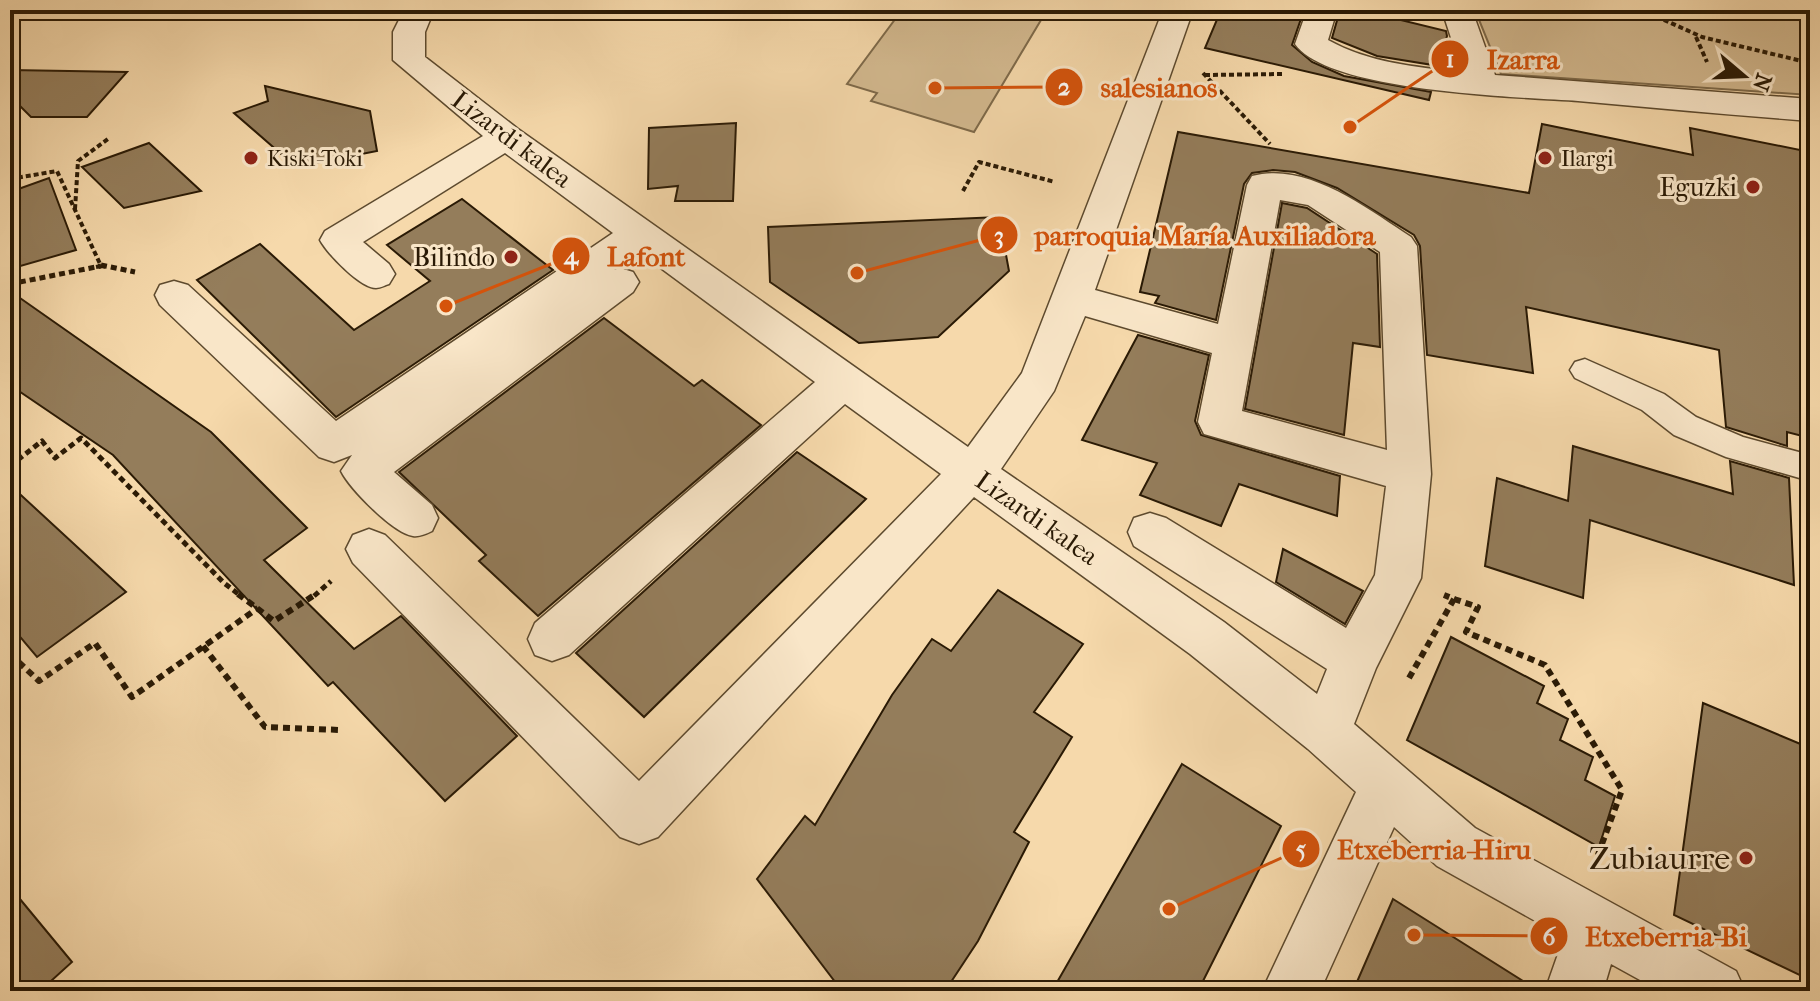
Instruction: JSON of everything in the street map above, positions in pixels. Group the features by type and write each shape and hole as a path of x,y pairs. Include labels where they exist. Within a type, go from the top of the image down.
{"street":[{"name":"Lizardi kalea","path":"419,10 409,32 409,60 506,137 970,472 1018,502 1207,638 1326,732 1456,847 1716,991"},
{"path":"369,549 639,818 993,449 1040,380 1178,10"},
{"path":"1322,10 1311,44 1326,57 1397,74 1482,84 1810,110"},
{"path":"1457,10 1482,84"},
{"path":"376,274 338,240 506,137"},
{"path":"1326,732 1355,660 1398,578 1409,474 1398,246 1318,194 1265,185 1219,422 1409,474"},
{"path":"174,295 334,445 652,242"},
{"path":"416,518 363,471 652,242"},
{"path":"1073,298 1232,343"},
{"path":"552,639 843,381"},
{"path":"1150,532 1355,660"},
{"path":"1291,991 1386,785"},
{"path":"1574,991 1595,926"}],"lane":[{"path":"1585,370 1653,402 1685,426 1737,448 1810,468"}],"path":[{"path":"1642,10 1696,37 1810,63"},
{"path":"1204,75 1318,194"},
{"path":"75,210 78,161 108,139"},
{"path":"963,191 979,162 1055,182"},
{"path":"10,179 57,171 101,266"},
{"path":"10,284 101,266 141,273"},
{"path":"10,466 42,441 55,458 81,438 224,583 274,621 308,601"},
{"path":"1454,599 1478,607 1466,632 1545,665 1622,790 1591,872"},
{"path":"10,654 39,681 95,643 132,697 258,608"},
{"path":"1408,679 1441,626"},
{"path":"202,646 265,727 341,730"}],"shaded area":[{"path":"902,10 1047,10 974,132 871,101 877,93 847,84"},
{"path":"1475,10 1810,10 1810,95 1501,74"}],"building":[{"path":"1221,10 1304,10 1292,45 1312,62 1344,76 1431,92 1429,100 1205,48"},
{"path":"1340,10 1360,10 1446,31 1439,66 1377,56 1332,38"},
{"path":"10,70 127,72 87,117 31,117 10,96"},
{"path":"265,86 370,111 377,151 296,167 234,113 268,101"},
{"path":"736,123 733,201 675,201 678,186 648,189 649,128"},
{"path":"1542,124 1693,155 1690,128 1810,152 1810,438 1787,432 1787,446 1726,427 1719,350 1526,307 1533,373 1427,355 1420,246 1414,235 1337,188 1295,172 1273,170 1252,173 1244,184 1216,320 1155,303 1159,296 1140,292 1178,132 1529,193"},
{"path":"149,143 201,191 124,208 82,167"},
{"path":"49,178 76,250 10,269 10,192"},
{"path":"462,199 553,270 336,417 197,280 260,244 354,330 430,281 387,245"},
{"path":"1282,203 1307,208 1377,254 1380,347 1353,343 1344,435 1245,409"},
{"path":"999,217 1009,271 938,337 859,343 770,282 768,227"},
{"path":"10,291 211,432 307,528 264,560 354,649 401,616 517,736 445,801 333,682 328,686 113,455 10,385"},
{"path":"604,318 694,386 702,380 761,425 538,616 479,561 486,555 399,472"},
{"path":"1138,335 1209,355 1195,421 1201,435 1340,476 1337,516 1239,484 1221,526 1140,495 1157,463 1082,440"},
{"path":"1573,446 1733,494 1730,461 1789,478 1794,585 1590,520 1583,598 1485,566 1497,478 1568,501"},
{"path":"797,452 866,499 644,717 576,653"},
{"path":"10,485 126,592 37,657 10,625"},
{"path":"1283,549 1363,591 1345,624 1276,582"},
{"path":"998,590 1083,644 1034,712 1072,737 1014,832 1029,842 978,941 945,991 842,991 757,879 805,816 815,825 892,695 932,639 951,651"},
{"path":"1451,637 1544,686 1537,703 1568,719 1560,740 1593,757 1585,780 1615,796 1599,847 1407,740"},
{"name":"Zubiaurre","path":"1703,703 1810,748 1810,980 1674,915"},
{"path":"1182,764 1281,826 1198,991 1052,991"},
{"path":"10,887 72,962 40,991 10,991"},
{"path":"1393,899 1539,991 1353,991"}],"place":[{"name":"salesianos","path":"935,88"},
{"name":"Izarra","path":"1350,127"},
{"name":"Kiski-Toki","path":"251,158"},
{"name":"Ilargi","path":"1545,158"},
{"name":"Eguzki","path":"1753,187"},
{"name":"Bilindo","path":"511,257"},
{"name":"parroquia María Auxiliadora","path":"857,273"},
{"name":"Lafont","path":"446,306"},
{"name":"Zubiaurre","path":"1746,858"},
{"name":"Etxeberria-Hiru","path":"1169,909"},
{"name":"Etxeberria-Bi","path":"1414,935"}]}
